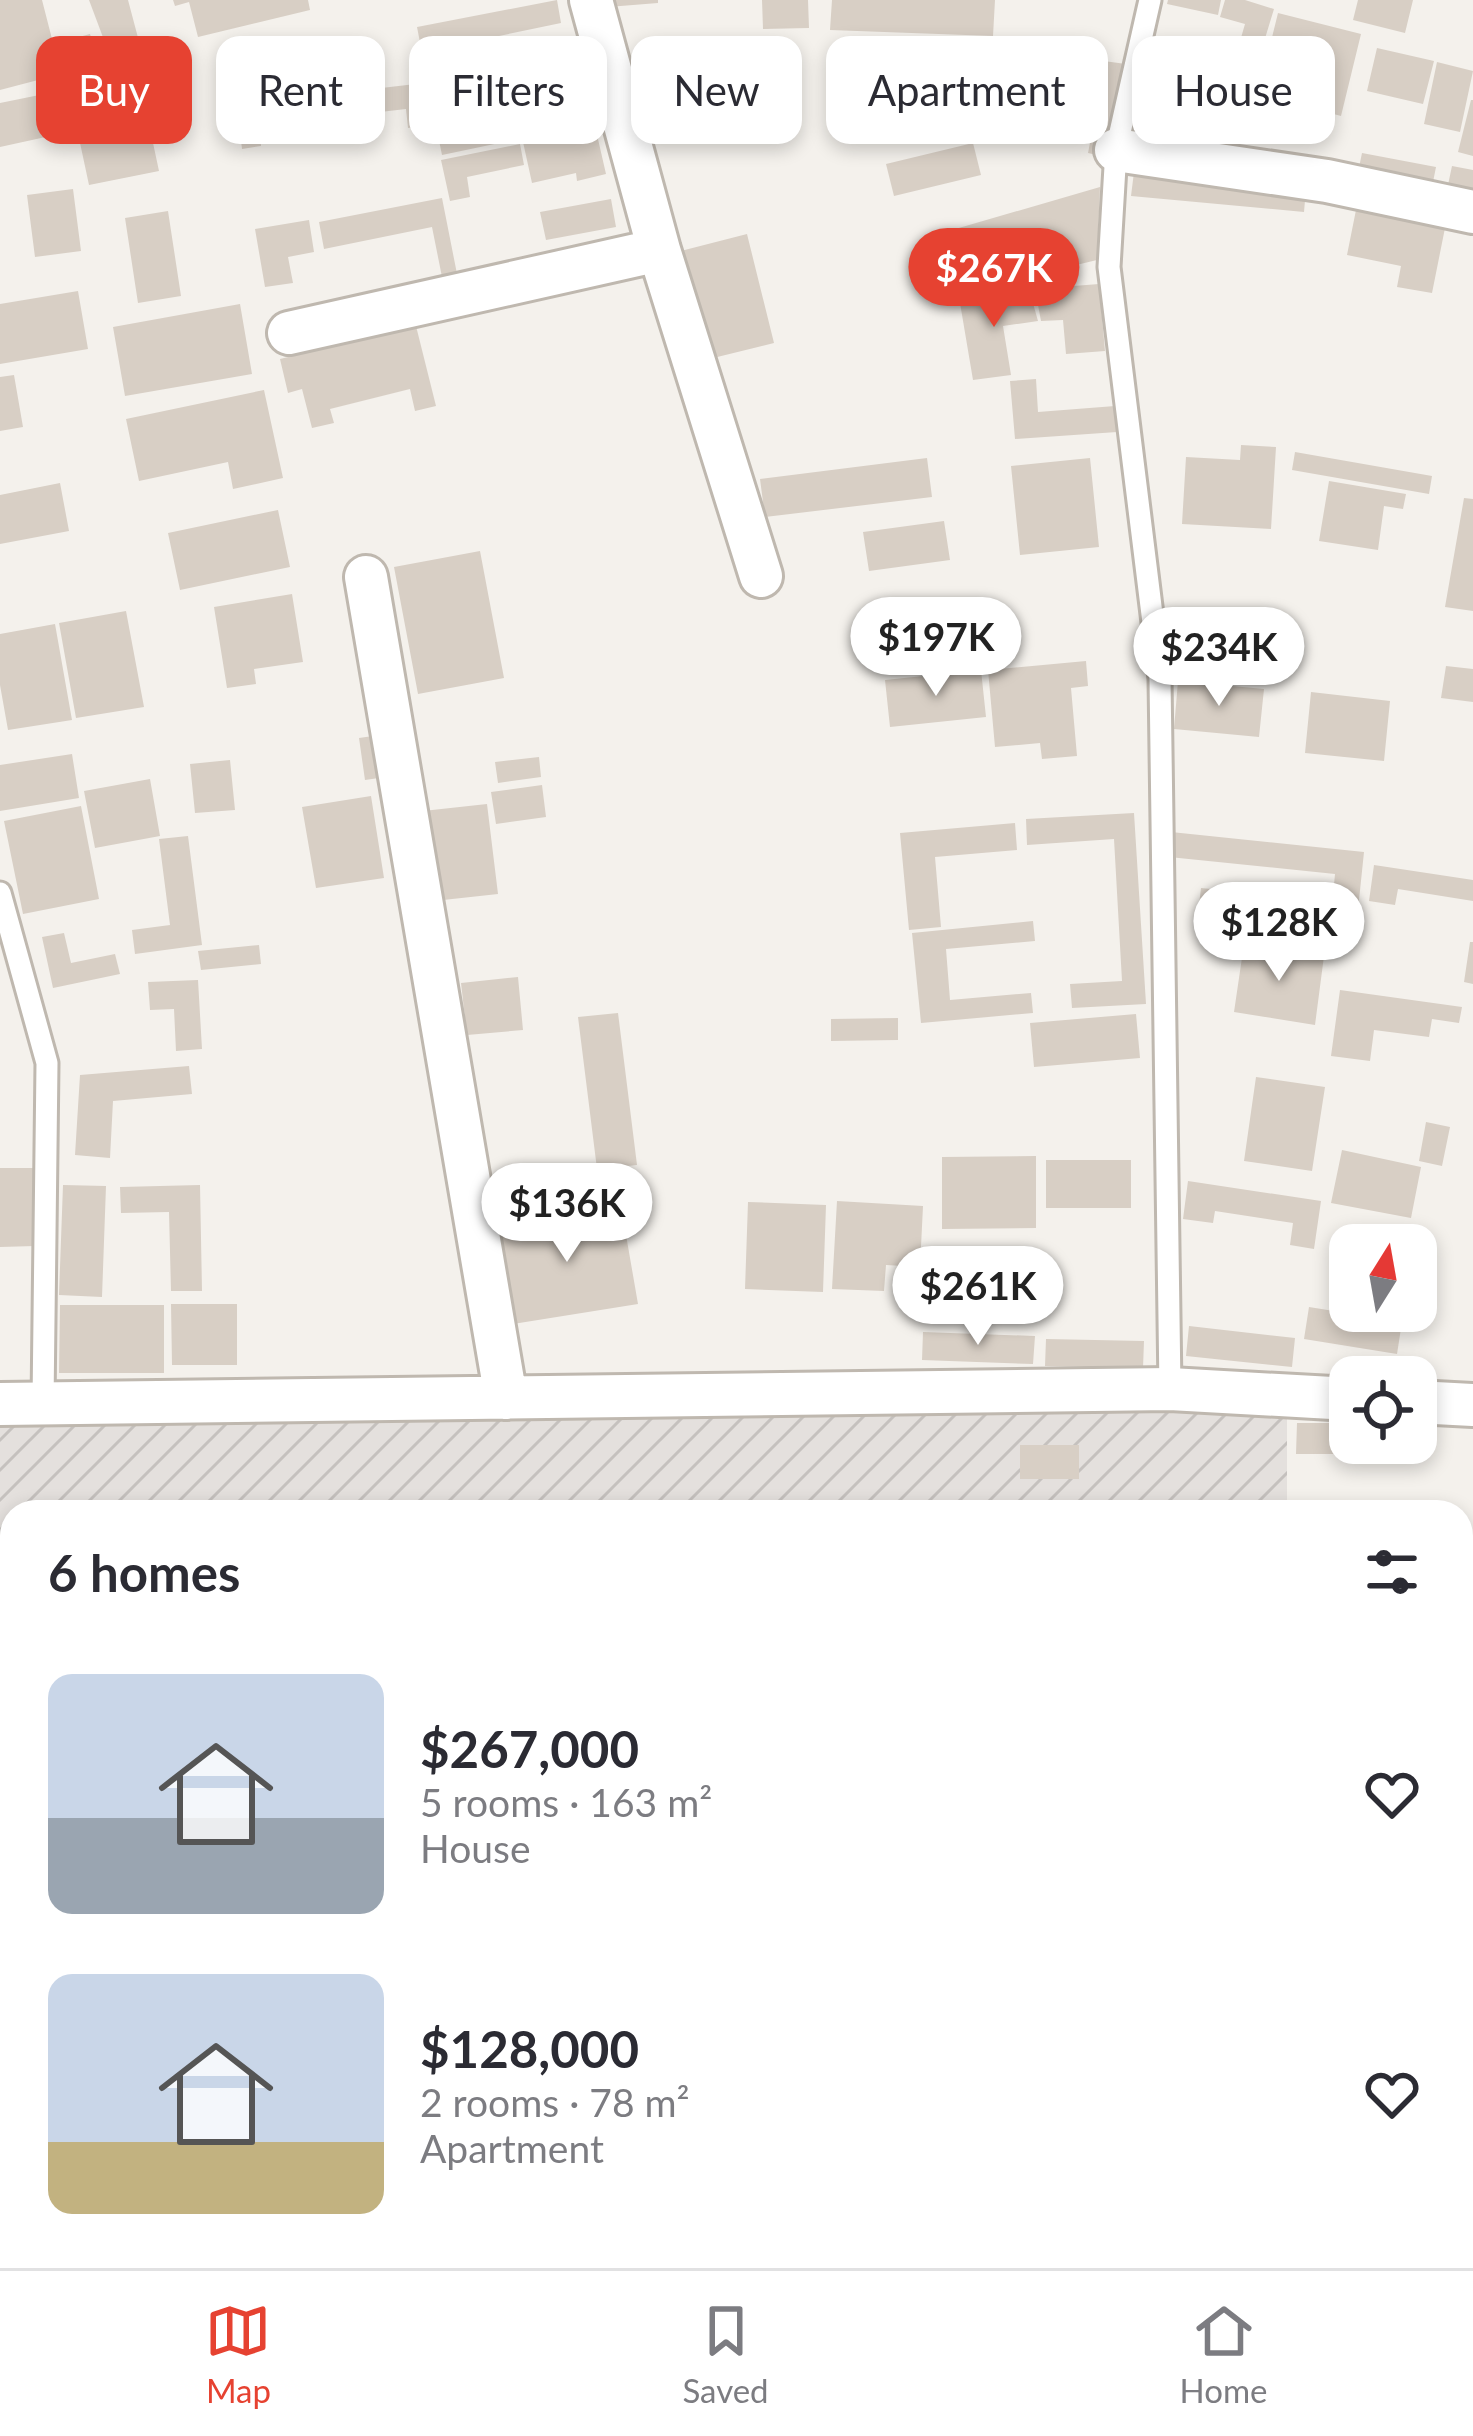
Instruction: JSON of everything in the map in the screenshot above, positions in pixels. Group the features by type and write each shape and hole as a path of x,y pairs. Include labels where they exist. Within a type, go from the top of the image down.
{"street":[{"path":"591,0 659,250 761,576"},
{"path":"1116,150 1327,181 1473,212"},
{"path":"289,333 659,250"},
{"path":"366,577 506,1398"},
{"path":"0,1405 1170,1389 1329,1398"},
{"path":"1437,1403 1473,1406"}],"lane":[{"path":"1150,0 1116,150 1109,267 1160,679 1170,1389"},
{"path":"0,893 47,1063 43,1404"}],"shaded area":[{"path":"1287,1411 1287,1500 0,1500 0,1418"}],"building":[{"path":"0,0 42,0 51,36 36,36 36,81 0,90"},
{"path":"89,0 128,0 138,36 102,36"},
{"path":"173,0 308,0 310,10 198,37 189,2 175,6"},
{"path":"557,0 561,23 499,36 419,36 417,27"},
{"path":"607,0 658,0 658,3 608,7"},
{"path":"762,0 808,0 809,28 763,29"},
{"path":"832,0 995,0 993,36 830,30"},
{"path":"1168,0 1221,0 1218,15 1167,4"},
{"path":"1225,0 1245,0 1274,9 1266,36 1242,36 1245,24 1220,17"},
{"path":"1358,0 1413,0 1405,33 1353,20"},
{"path":"1278,13 1361,34 1341,116 1335,114 1335,36 1272,36"},
{"path":"1377,48 1434,61 1423,104 1367,91"},
{"path":"1108,62 1126,64 1110,158 1088,153 1090,144 1108,144"},
{"path":"1437,62 1473,71 1460,132 1424,124"},
{"path":"409,85 409,128 406,109 385,111 385,88"},
{"path":"36,96 36,139 0,147 0,103"},
{"path":"1473,100 1473,156 1458,152"},
{"path":"80,144 153,144 159,171 89,185"},
{"path":"440,144 494,144 442,155"},
{"path":"520,144 524,165 467,177 470,197 450,201 441,160"},
{"path":"523,144 599,144 606,174 577,181 576,173 532,183"},
{"path":"973,144 981,175 894,196 886,164"},
{"path":"1362,153 1436,167 1431,192 1357,177"},
{"path":"1452,166 1473,170 1473,205 1445,199"},
{"path":"1134,172 1306,189 1304,212 1131,196"},
{"path":"1100,187 1097,260 936,299 921,239"},
{"path":"73,189 81,251 35,257 27,195"},
{"path":"442,198 458,279 443,282 432,227 324,249 319,222"},
{"path":"611,199 616,227 546,240 540,212"},
{"path":"1358,200 1447,218 1432,293 1397,287 1401,266 1347,255"},
{"path":"168,211 181,296 138,303 125,218"},
{"path":"309,220 314,252 288,257 293,283 265,287 255,229"},
{"path":"747,234 774,343 701,361 673,253"},
{"path":"1099,284 1105,351 1066,354 1063,320 1041,321 1035,289"},
{"path":"1029,289 1038,321 1003,326 1011,375 973,380 960,303"},
{"path":"78,291 88,349 0,364 0,304"},
{"path":"240,304 252,374 125,396 113,327"},
{"path":"416,326 436,406 415,411 410,389 330,409 334,423 312,428 302,389 288,393 280,359"},
{"path":"14,375 23,427 0,431 0,377"},
{"path":"1036,379 1038,412 1115,406 1117,432 1015,439 1010,381"},
{"path":"264,390 283,478 233,489 228,462 139,481 126,419"},
{"path":"1241,445 1276,447 1271,529 1182,524 1186,457 1240,460"},
{"path":"1295,452 1432,476 1429,494 1292,470"},
{"path":"927,458 932,497 765,517 760,479"},
{"path":"1090,458 1099,547 1020,555 1011,466"},
{"path":"1329,481 1406,494 1403,509 1384,506 1378,550 1319,541"},
{"path":"60,483 69,531 0,544 0,495"},
{"path":"1464,498 1473,499 1473,611 1445,607"},
{"path":"278,510 290,567 180,590 168,533"},
{"path":"944,521 950,560 869,571 863,532"},
{"path":"480,551 504,678 418,694 394,567"},
{"path":"292,594 303,662 254,669 256,684 227,688 214,607"},
{"path":"126,611 144,707 76,718 59,623"},
{"path":"1169,618 1236,624 1232,669 1213,668 1215,647 1167,643"},
{"path":"55,624 72,720 8,730 0,685 0,634"},
{"path":"1086,661 1088,686 1071,688 1077,756 1042,759 1040,743 995,747 988,670"},
{"path":"1446,666 1473,669 1473,702 1441,698"},
{"path":"981,670 986,717 890,727 885,680"},
{"path":"1178,681 1264,689 1259,737 1174,729"},
{"path":"1311,692 1390,701 1384,761 1305,753"},
{"path":"380,735 386,777 365,780 359,738"},
{"path":"72,754 79,798 0,811 0,765"},
{"path":"539,757 541,777 498,783 495,762"},
{"path":"230,760 235,810 195,813 190,764"},
{"path":"150,779 160,836 95,848 84,791"},
{"path":"542,785 546,817 496,824 491,792"},
{"path":"371,796 384,878 316,888 302,807"},
{"path":"487,804 498,894 434,901 423,811"},
{"path":"81,806 99,899 23,914 4,821"},
{"path":"1134,813 1146,1004 1072,1008 1070,984 1122,981 1114,839 1027,845 1026,819"},
{"path":"1015,823 1017,850 935,857 941,927 909,930 900,833"},
{"path":"1171,832 1364,852 1354,948 1294,942 1296,922 1330,926 1335,874 1169,857"},
{"path":"188,836 202,945 135,954 132,930 170,925 159,839"},
{"path":"1374,865 1473,880 1473,901 1398,889 1395,905 1369,901"},
{"path":"1201,888 1231,891 1227,934 1196,930"},
{"path":"1033,921 1035,941 946,949 950,1000 1031,993 1033,1013 921,1023 912,933"},
{"path":"64,933 71,963 115,954 120,974 53,988 42,937"},
{"path":"1473,942 1473,984 1464,982"},
{"path":"1244,944 1324,956 1315,1025 1234,1012"},
{"path":"259,945 261,964 201,970 198,951"},
{"path":"518,977 523,1030 467,1035 461,983"},
{"path":"198,980 202,1049 176,1051 174,1009 150,1010 148,982"},
{"path":"1340,990 1462,1007 1459,1023 1432,1019 1429,1037 1374,1030 1370,1061 1331,1056"},
{"path":"618,1013 637,1165 597,1169 578,1017"},
{"path":"1136,1014 1140,1058 1034,1067 1030,1023"},
{"path":"898,1018 898,1040 831,1041 831,1019"},
{"path":"189,1066 192,1094 113,1101 110,1158 75,1155 80,1075"},
{"path":"1256,1077 1325,1087 1312,1171 1244,1161"},
{"path":"1426,1122 1450,1127 1442,1166 1419,1161"},
{"path":"1342,1150 1421,1167 1411,1218 1331,1203"},
{"path":"1036,1156 1036,1228 942,1229 942,1157"},
{"path":"1046,1160 1131,1160 1131,1208 1046,1208"},
{"path":"0,1168 34,1168 35,1246 0,1247"},
{"path":"1188,1181 1321,1201 1314,1249 1290,1245 1293,1223 1215,1211 1213,1223 1183,1219"},
{"path":"63,1185 106,1186 102,1297 59,1295"},
{"path":"200,1185 202,1291 171,1291 169,1212 121,1213 120,1187"},
{"path":"837,1201 923,1206 920,1267 886,1265 884,1291 832,1289"},
{"path":"748,1202 826,1205 823,1292 745,1289"},
{"path":"621,1206 638,1304 513,1324 496,1227"},
{"path":"171,1304 237,1304 237,1365 172,1365"},
{"path":"60,1305 164,1305 164,1373 59,1373"},
{"path":"1309,1307 1329,1310 1329,1332 1400,1332 1397,1354 1304,1339"},
{"path":"1189,1326 1295,1338 1292,1367 1186,1356"},
{"path":"923,1332 1035,1336 1033,1364 922,1360"},
{"path":"1046,1339 1144,1341 1143,1368 1045,1366"},
{"path":"1297,1423 1329,1423 1329,1454 1296,1454"},
{"path":"1020,1445 1079,1445 1079,1479 1020,1479"}]}
